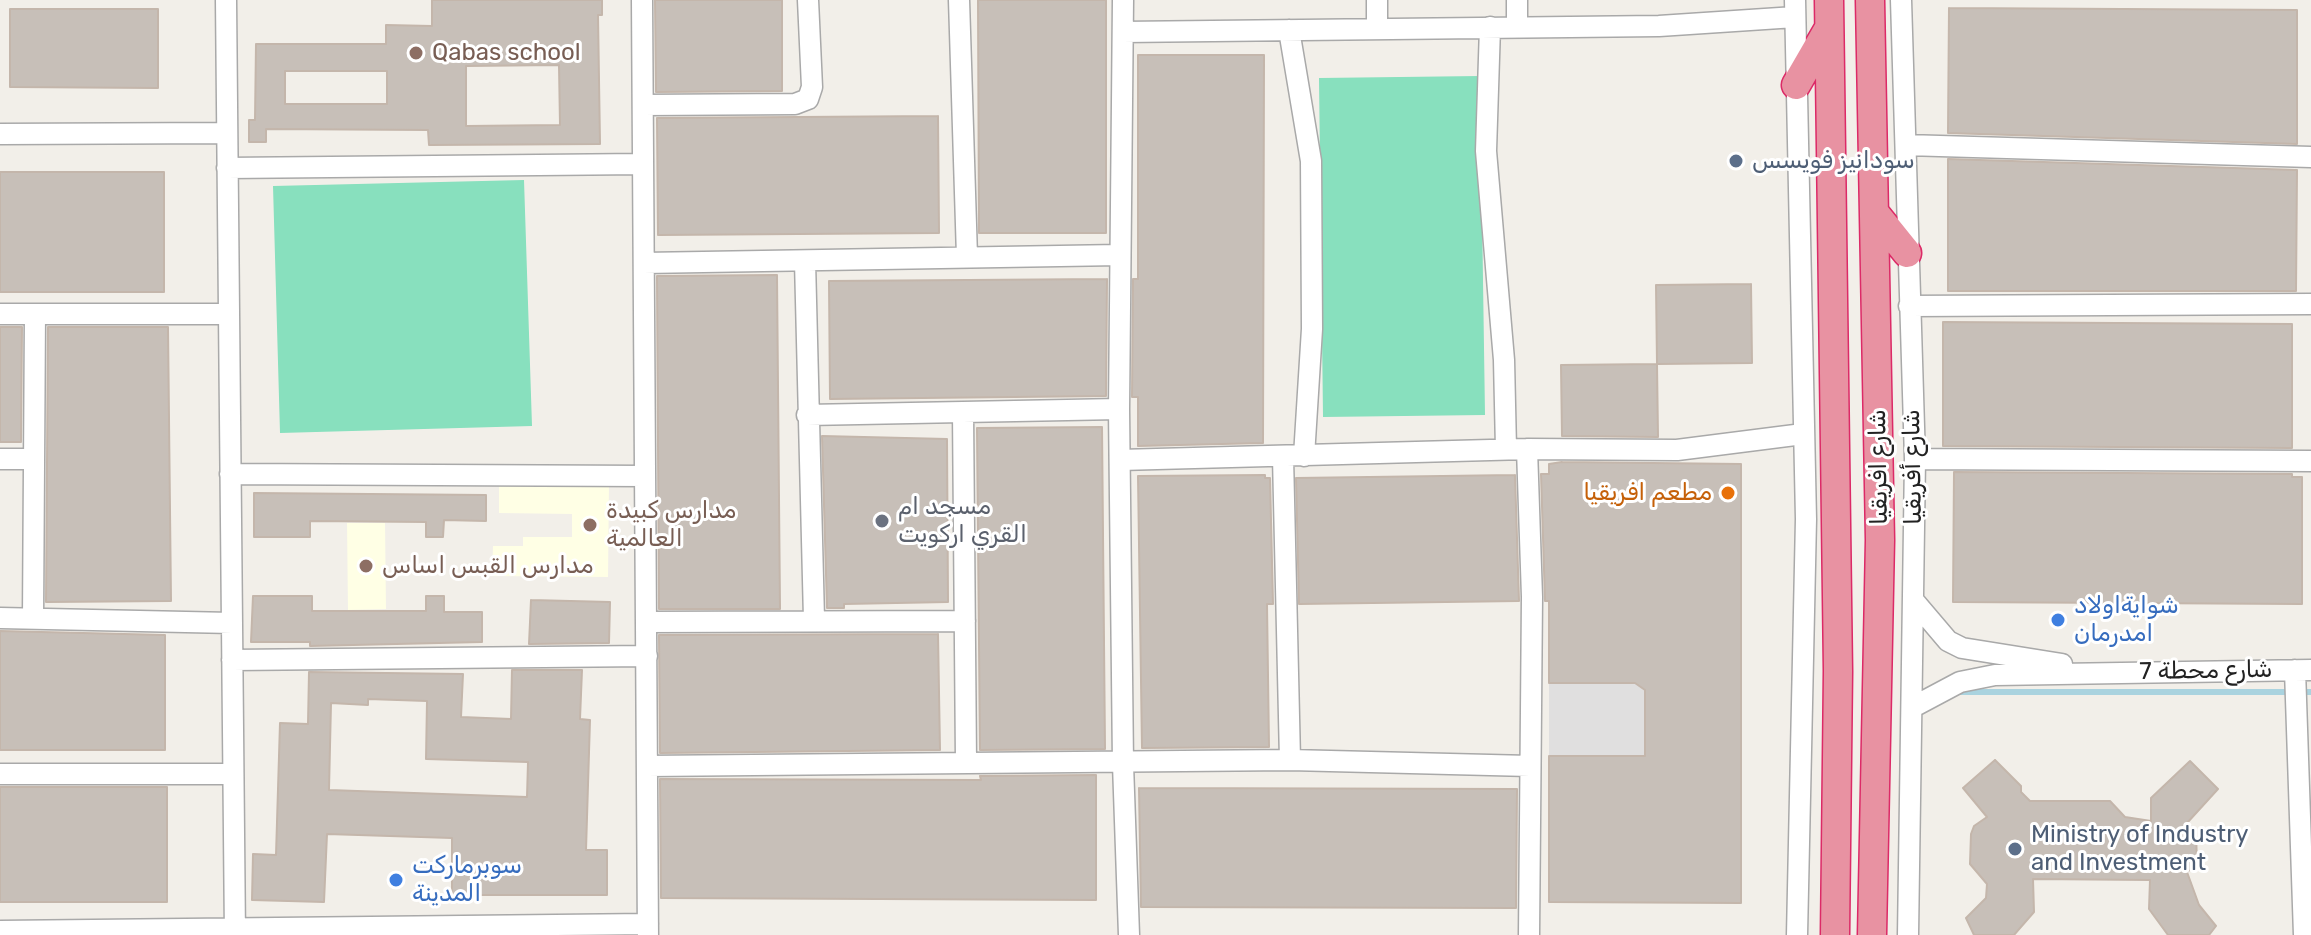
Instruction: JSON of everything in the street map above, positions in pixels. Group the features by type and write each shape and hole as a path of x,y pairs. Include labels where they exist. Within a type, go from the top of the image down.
{"highway":[{"name":"شارع افريقيا","path":"1870,0 1880,540 1872,935"},
{"name":"شارع افريقيا","path":"1829,14 1838,671 1835,935"},
{"path":"1796,85 1829,14"},
{"path":"1874,212 1907,253"}],"street":[{"path":"226,0 235,932"},
{"path":"0,931 648,929 642,0"},
{"path":"643,105 795,104 808,99 812,87 808,0"},
{"path":"959,0 967,257"},
{"path":"1123,0 1119,409 1123,764 1129,935"},
{"path":"1377,0 1377,29"},
{"path":"1517,0 1517,27"},
{"name":"شارع أفريقيا","path":"1901,0 1915,459 1908,935"},
{"path":"1123,32 1659,26 1795,8 1806,519 1797,935"},
{"path":"1490,27 1486,151 1504,360 1532,597 1529,935"},
{"path":"1289,30 1311,161 1312,329 1304,456"},
{"path":"0,134 227,133"},
{"path":"1906,145 2311,157"},
{"path":"227,168 642,164"},
{"path":"644,263 1119,255"},
{"path":"805,261 814,619"},
{"path":"1909,306 2311,304"},
{"path":"0,314 229,314"},
{"path":"33,618 35,314"},
{"path":"807,415 1119,409"},
{"path":"963,412 966,762"},
{"path":"1120,460 1516,449 1677,450 1803,434"},
{"path":"1283,457 1290,760"},
{"path":"0,459 34,459"},
{"path":"1915,459 2311,461"},
{"path":"230,474 645,476"},
{"path":"1914,601 1948,641 1962,648 2101,673"},
{"path":"0,618 232,623"},
{"path":"646,622 814,619 965,621"},
{"path":"232,660 647,656"},
{"path":"2303,670 2304,935"},
{"name":"شارع محطة 7","path":"2101,673 2303,670"},
{"path":"1913,707 1969,679 2101,673"},
{"path":"647,766 966,762 1123,764 1290,760 1530,766"},
{"path":"0,774 233,774"},
{"path":"1781,935 1798,898"}],"shaded area":[{"name":"مدارس كبيدة العالمية","path":"499,484 609,484 608,577 492,576 493,546 523,546 523,537 572,537 572,514 499,513"},
{"name":"مدارس القبس اساس","path":"347,523 385,523 386,609 348,610"},
{"path":"1549,683 1645,683 1645,756 1549,756"}],"green space":[{"path":"1480,76 1485,415 1323,417 1319,78"},
{"path":"524,180 532,426 280,433 273,186"}],"building":[{"path":"432,0 602,0 602,15 598,15 600,144 429,145 428,130 266,129 266,142 249,142 249,120 255,120 256,44 386,44 386,25 432,26","holes":["559,65 560,125 466,126 466,66","285,71 387,71 387,104 285,104"]},
{"path":"655,0 782,0 782,91 656,92"},
{"path":"978,0 1106,0 1106,233 979,233"},
{"path":"1949,8 2297,10 2297,144 1948,133"},
{"path":"10,9 158,9 158,88 10,87"},
{"path":"1138,55 1264,55 1263,443 1138,446 1138,397 1132,397 1133,279 1138,279"},
{"path":"938,116 939,233 658,235 657,118"},
{"path":"1948,159 2297,170 2296,291 1948,291"},
{"path":"0,172 164,172 164,292 0,292"},
{"path":"777,275 780,609 659,609 657,276"},
{"path":"1107,279 1106,396 830,399 829,281"},
{"path":"1751,284 1752,363 1657,364 1656,285"},
{"path":"1943,322 2292,324 2292,448 1943,446"},
{"path":"0,327 22,327 21,442 0,442"},
{"path":"48,327 168,327 171,601 46,602"},
{"path":"1657,364 1658,437 1562,436 1561,365"},
{"path":"1102,427 1105,749 980,750 977,428"},
{"name":"مسجد ام القري اركويت","path":"822,436 947,439 948,602 844,604 844,608 827,608"},
{"path":"1549,464 1741,464 1741,903 1549,902 1549,756 1645,756 1645,690 1635,683 1549,683 1549,601 1545,601 1541,474 1549,474"},
{"path":"1954,472 2292,474 2292,477 2302,477 2302,604 1953,602"},
{"path":"1265,475 1265,478 1270,478 1273,604 1267,604 1269,747 1142,748 1138,476"},
{"path":"1515,475 1519,601 1299,604 1296,478"},
{"path":"254,493 486,495 486,521 444,520 443,537 426,537 426,522 310,521 310,537 254,537"},
{"path":"253,596 312,596 312,611 426,611 426,596 444,596 444,612 482,612 482,642 310,646 310,642 251,642"},
{"path":"531,600 610,602 609,643 529,644"},
{"path":"0,631 165,635 165,750 0,750"},
{"path":"938,634 940,750 660,753 659,635"},
{"path":"512,670 582,670 580,719 590,720 586,850 607,850 607,895 452,895 452,838 327,834 324,902 252,900 253,854 276,855 280,723 308,724 309,672 463,674 461,717 511,719","holes":["368,699 427,701 426,759 528,762 527,797 329,790 331,703 368,705"]},
{"path":"1995,760 2021,786 2021,792 2030,801 2110,801 2125,817 2151,821 2151,798 2190,761 2218,789 2187,823 2196,831 2197,865 2187,872 2199,905 2216,926 2209,935 2168,935 2149,909 2150,880 2033,879 2034,912 2014,935 1974,935 1966,918 1986,898 1987,884 1970,864 1971,834 1974,826 1987,817 1963,788"},
{"path":"1096,775 1096,900 661,898 660,779 981,780 980,776"},
{"path":"0,787 167,787 167,902 0,902"},
{"path":"1139,788 1517,789 1516,908 1141,907"}],"waterway":[{"path":"1955,692 2311,692"}],"place":[{"name":"Qabas school","path":"416,53"},
{"name":"سودانيز فويسس","path":"1736,161"},
{"name":"مطعم افريقيا","path":"1728,493"},
{"name":"مسجد ام القري اركويت","path":"882,521"},
{"name":"مدارس كبيدة العالمية","path":"590,525"},
{"name":"مدارس القبس اساس","path":"366,566"},
{"name":"شوايةاولاد امدرمان","path":"2058,620"},
{"name":"Ministry of Industry and Investment","path":"2015,849"},
{"name":"سوبرماركت المدينة","path":"396,880"}]}
